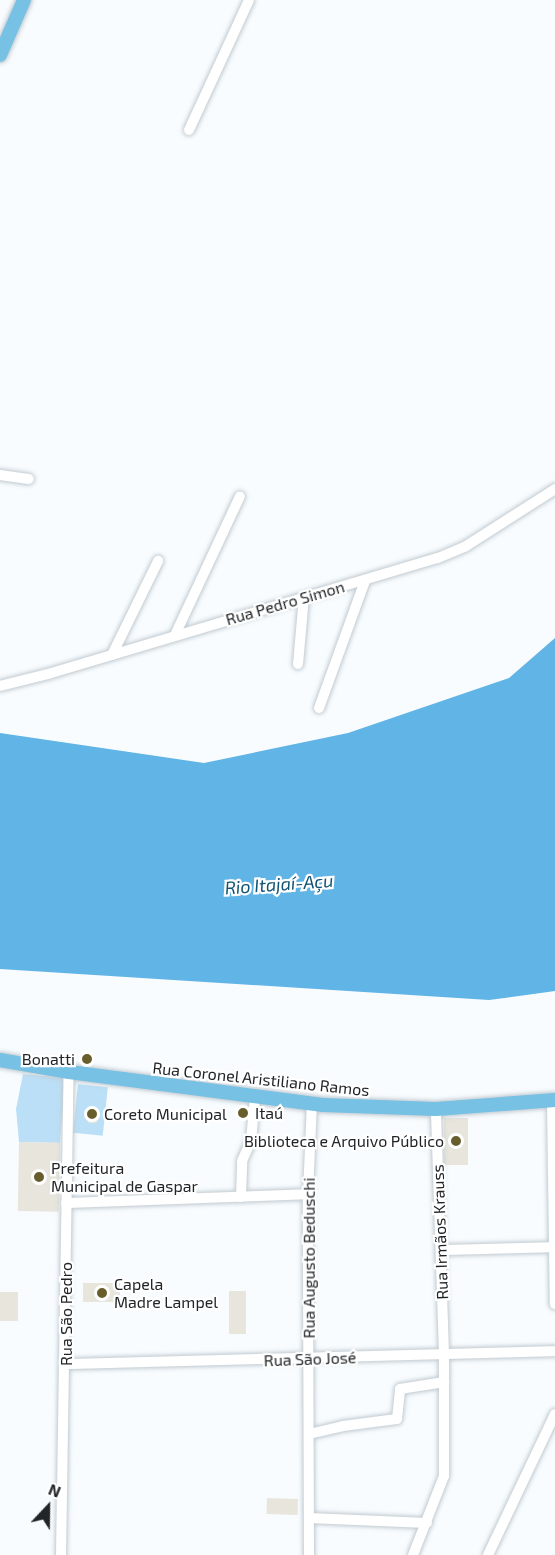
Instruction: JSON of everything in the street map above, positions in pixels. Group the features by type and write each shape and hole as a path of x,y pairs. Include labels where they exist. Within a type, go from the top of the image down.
{"main road":[{"path":"0,55 24,0"},
{"name":"Rua Coronel Aristiliano Ramos","path":"0,1060 69,1072 312,1104 436,1109 553,1100"}],"street":[{"path":"189,130 249,0"},
{"path":"0,475 29,479"},
{"name":"Rua Pedro Simon","path":"0,686 112,655 453,553 555,489"},
{"path":"175,635 240,496"},
{"path":"112,655 158,561"},
{"path":"319,708 364,581"},
{"path":"298,664 304,597"},
{"name":"Rua São Pedro","path":"61,1555 66,1364 69,1072"},
{"path":"241,1197 242,1161 251,1141 255,1097"},
{"path":"553,1100 555,1304"},
{"name":"Rua Augusto Beduschi","path":"309,1555 308,1194 312,1104"},
{"name":"Rua Irmãos Krauss","path":"414,1555 444,1476 444,1354 436,1109"},
{"path":"66,1203 308,1194"},
{"path":"441,1250 554,1247"},
{"name":"Rua São José","path":"66,1364 555,1351"},
{"path":"309,1434 343,1426 397,1419 400,1389 444,1382"},
{"path":"488,1555 555,1414"},
{"path":"309,1518 427,1523"}],"shaded area":[{"path":"23,1074 65,1078 60,1143 19,1142 16,1109"},
{"path":"78,1084 108,1087 103,1136 73,1133"}],"water":[{"name":"Rio Itajaí-Açu","path":"555,638 555,991 489,1000 0,969 0,733 204,763 348,733 509,678"}],"building":[{"name":"Coreto Municipal","path":"92,1107 99,1110 100,1117 96,1123 89,1123 84,1117 85,1110"},
{"name":"Biblioteca e Arquivo Público","path":"444,1118 468,1118 468,1165 444,1165"},
{"name":"Prefeitura Municipal de Gaspar","path":"19,1142 60,1143 59,1212 18,1211"},
{"name":"Capela Madre Lampel","path":"83,1283 120,1283 120,1302 83,1302"},
{"path":"229,1291 246,1291 246,1334 229,1334"},
{"path":"0,1292 18,1292 18,1321 0,1321"},
{"path":"267,1498 298,1499 297,1515 266,1514"}],"place":[{"name":"Bonatti","path":"87,1059"},
{"name":"Itaú","path":"243,1113"},
{"name":"Coreto Municipal","path":"92,1114"},
{"name":"Biblioteca e Arquivo Público","path":"456,1141"},
{"name":"Prefeitura Municipal de Gaspar","path":"39,1177"},
{"name":"Capela Madre Lampel","path":"102,1293"}]}
